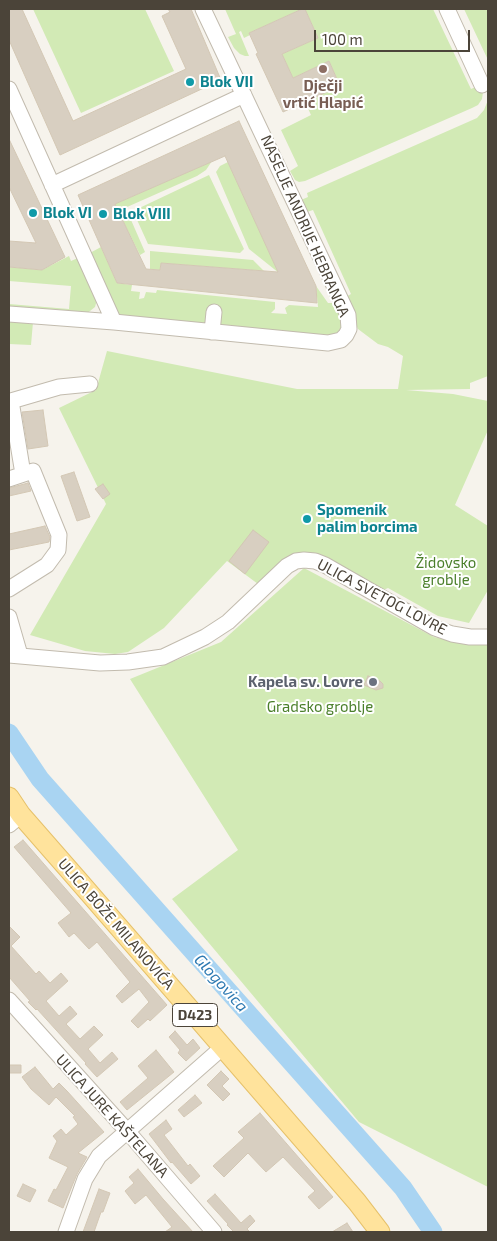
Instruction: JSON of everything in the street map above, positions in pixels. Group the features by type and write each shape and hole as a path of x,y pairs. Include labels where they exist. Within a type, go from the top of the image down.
{"main road":[{"name":"ULICA BOŽE MILANOVIĆA","path":"9,797 15,820 223,1048 351,1195 377,1231"}],"street":[{"name":"NASELJE ANDRIJE HEBRANGA","path":"9,314 114,322 328,343 341,340 346,336 349,328 348,315 204,9"},
{"path":"447,9 482,85"},
{"path":"9,89 114,322"},
{"path":"52,185 244,95"},
{"path":"212,332 214,312"},
{"path":"9,589 47,565 58,550 59,535 33,471 16,476 11,401 59,387 90,384"},
{"name":"ULICA SVETOG LOVRE","path":"14,655 100,663 128,662 163,657 205,637 228,622 282,570 296,561 304,560 315,561 325,565 435,628 452,634 488,637"},
{"path":"9,616 14,655"},
{"name":"ULICA JURE KAŠTELANA","path":"12,1011 128,1132 214,1232"},
{"path":"66,1232 85,1179 99,1156 223,1048"}],"green space":[{"path":"33,9 145,9 174,71 81,113"},
{"path":"225,9 302,9 249,33 250,35 244,38 241,31 239,32 249,56 245,56 234,48 228,37 236,34"},
{"path":"305,9 433,9 471,89 480,85 483,92 482,99 478,105 472,108 305,181 299,182 295,180 290,171 298,166 281,130 311,115 305,102 340,86 329,61 293,78 282,54 318,38"},
{"path":"464,9 488,9 488,60"},
{"name":"Židovsko groblje","path":"488,100 488,376 470,383 470,389 406,390 453,394 488,401 488,430 455,505 488,526 488,590 469,623 438,616 388,588 381,591 323,558 258,584 227,561 164,628 128,652 115,654 85,651 30,635 106,504 59,408 96,390 107,351 297,389 398,389 403,356 388,347 378,344 358,329 344,298 351,294 313,210 307,212 301,200 308,197 307,193 477,118 484,110"},
{"path":"212,161 206,170 197,176 118,211 115,204"},
{"path":"228,162 279,273 249,249 216,172 220,166"},
{"path":"209,175 244,249 240,253 148,244 133,211"},
{"path":"128,213 145,252 140,255 121,217"},
{"path":"101,247 117,283 132,285 131,291 140,292 139,299 144,298 146,292 156,293 157,290 275,302 275,309 271,313 287,314 285,308 289,305 318,307 316,286 328,303 336,303 343,318 343,330 332,338 219,327 220,318 222,317 207,315 206,324 119,316 88,254"},
{"path":"150,251 253,260 264,271 161,263 160,270 150,269"},
{"path":"69,256 71,261 78,258 97,300 95,307 85,315 9,309 9,304 69,309 71,286 9,281 9,267 42,270"},
{"path":"9,320 33,322 31,345 9,344"},
{"name":"Gradsko groblje","path":"304,568 434,637 459,643 488,644 488,1187 359,1122 172,899 238,850 130,679 221,642"}],"building":[{"name":"Blok VII","path":"9,9 22,9 73,121 186,69 162,16 170,12 168,9 191,9 221,80 60,155 9,40"},
{"path":"305,9 318,38 282,54 293,78 329,61 340,86 283,112 256,54 258,53 249,33"},
{"name":"Blok VIII","path":"239,121 316,286 317,303 117,283 78,195","holes":["225,156 278,272 161,263 160,270 146,269 115,204"]},
{"name":"Blok VI","path":"9,139 65,257 42,270 9,267 9,241 36,243 9,187"},
{"path":"43,410 48,446 28,449 22,412"},
{"path":"74,472 90,517 77,521 61,476"},
{"path":"28,483 31,491 9,496 9,488"},
{"path":"103,484 110,494 103,499 95,489"},
{"path":"45,526 50,537 49,542 9,550 9,534"},
{"path":"253,530 269,542 245,574 229,561"},
{"name":"Kapela sv. Lovre","path":"368,676 380,681 383,684 383,688 376,690 364,685"},
{"path":"23,840 167,1005 150,1021 148,1019 138,1028 131,1021 149,1002 139,989 122,1003 116,996 130,982 97,942 89,949 74,933 69,937 58,923 71,913 14,847"},
{"path":"9,926 20,937 11,946 36,974 39,971 50,983 61,973 68,981 46,1001 59,1016 70,1006 77,1014 66,1024 80,1039 94,1026 103,1035 88,1049 100,1063 112,1052 118,1059 97,1077 37,1009 28,1002 30,1001 9,977"},
{"path":"175,1031 187,1045 193,1039 200,1048 186,1061 178,1053 180,1050 169,1037"},
{"path":"156,1050 174,1072 127,1110 120,1102 148,1078 138,1066"},
{"path":"9,1065 21,1065 21,1073 9,1073"},
{"path":"35,1067 53,1089 59,1083 104,1132 78,1153 87,1157 77,1174 63,1208 48,1201 68,1167 49,1158 57,1141 53,1136 61,1129 66,1135 78,1124 73,1117 75,1116 56,1097 49,1105 31,1089 22,1077"},
{"path":"221,1071 229,1079 222,1086 230,1094 223,1101 207,1085"},
{"path":"195,1095 202,1103 184,1117 178,1110"},
{"path":"260,1113 333,1197 319,1209 308,1197 315,1191 283,1157 266,1172 248,1153 224,1177 213,1166 244,1138 238,1132"},
{"path":"166,1120 172,1129 164,1135 188,1166 190,1164 200,1176 191,1184 171,1163 149,1134"},
{"path":"138,1169 193,1232 165,1232 172,1227 146,1195 135,1204 125,1191 134,1183 129,1177"},
{"path":"23,1184 36,1190 30,1202 17,1196"},
{"path":"99,1189 110,1193 103,1212 101,1212 94,1232 83,1232"},
{"path":"215,1194 241,1223 250,1215 255,1221 247,1229 250,1232 231,1232 233,1231 228,1224 207,1201"},
{"path":"347,1223 353,1232 332,1232"}],"waterway":[{"name":"Glogovica","path":"9,733 40,779 403,1188 433,1232"}],"place":[{"name":"Dječji vrtić Hlapić","path":"323,69"},
{"name":"Blok VII","path":"190,82"},
{"name":"Blok VI","path":"33,213"},
{"name":"Blok VIII","path":"103,214"},
{"name":"Spomenik palim borcima","path":"307,519"},
{"name":"Kapela sv. Lovre","path":"373,682"}]}
